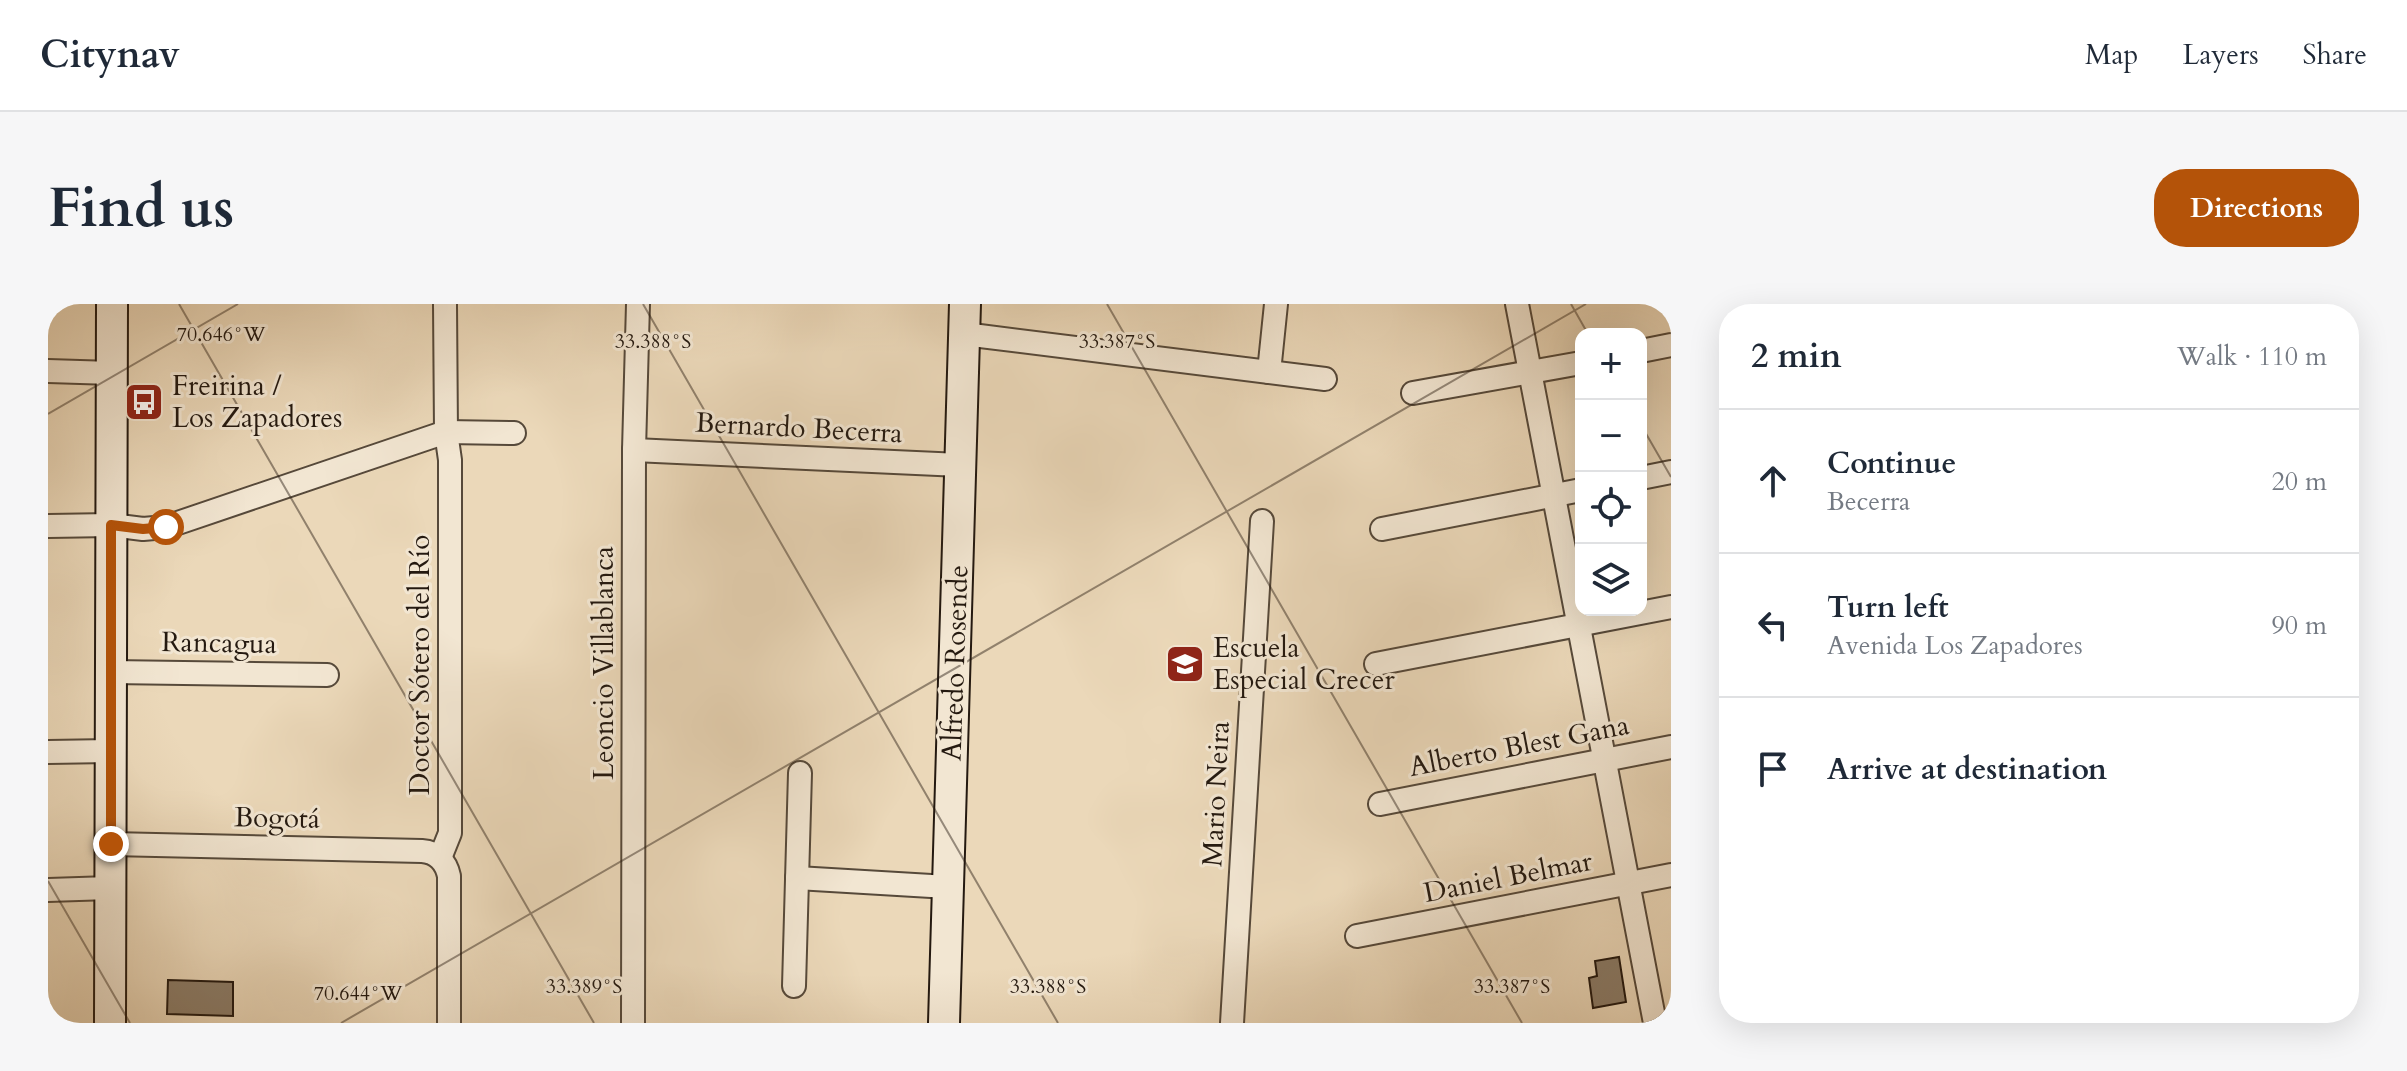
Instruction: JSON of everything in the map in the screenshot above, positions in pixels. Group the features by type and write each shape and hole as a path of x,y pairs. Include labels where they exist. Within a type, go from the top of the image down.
{"main road":[{"path":"110,1023 112,304"},
{"name":"Alfredo Rosende","path":"944,1023 965,304"}],"street":[{"name":"Doctor Sótero del Río","path":"445,304 446,432 450,460 450,833 440,858 449,876 449,1023"},
{"name":"Leoncio Villablanca","path":"633,1023 634,450 638,304"},
{"path":"1269,372 1276,304"},
{"path":"1517,304 1655,1023"},
{"path":"964,334 1325,379"},
{"path":"1647,350 1671,345"},
{"path":"1413,393 1575,364"},
{"path":"48,371 112,373"},
{"path":"48,526 166,527 446,432 514,433"},
{"name":"Bernardo Becerra","path":"634,450 960,465"},
{"path":"1647,477 1671,472"},
{"path":"1382,529 1575,491"},
{"name":"Mario Neira","path":"1232,1023 1262,521"},
{"path":"1376,664 1671,607"},
{"name":"Rancagua","path":"111,672 327,675"},
{"name":"Alberto Blest Gana","path":"1380,804 1671,747"},
{"path":"48,752 110,751"},
{"path":"794,986 800,773"},
{"name":"Bogotá","path":"111,844 422,851 440,858"},
{"name":"Daniel Belmar","path":"1357,936 1671,875"},
{"path":"797,878 948,887"},
{"path":"48,890 110,888"}],"building":[{"path":"1619,957 1626,1002 1593,1008 1589,978 1597,976 1595,961"},
{"path":"168,980 233,982 233,1016 167,1014"}],"place":[{"name":"Freirina / Los Zapadores","path":"144,402"},
{"name":"Escuela Especial Crecer","path":"1185,664"}],"route":[{"path":"111,844 111,525 143,529 166,527"}]}
